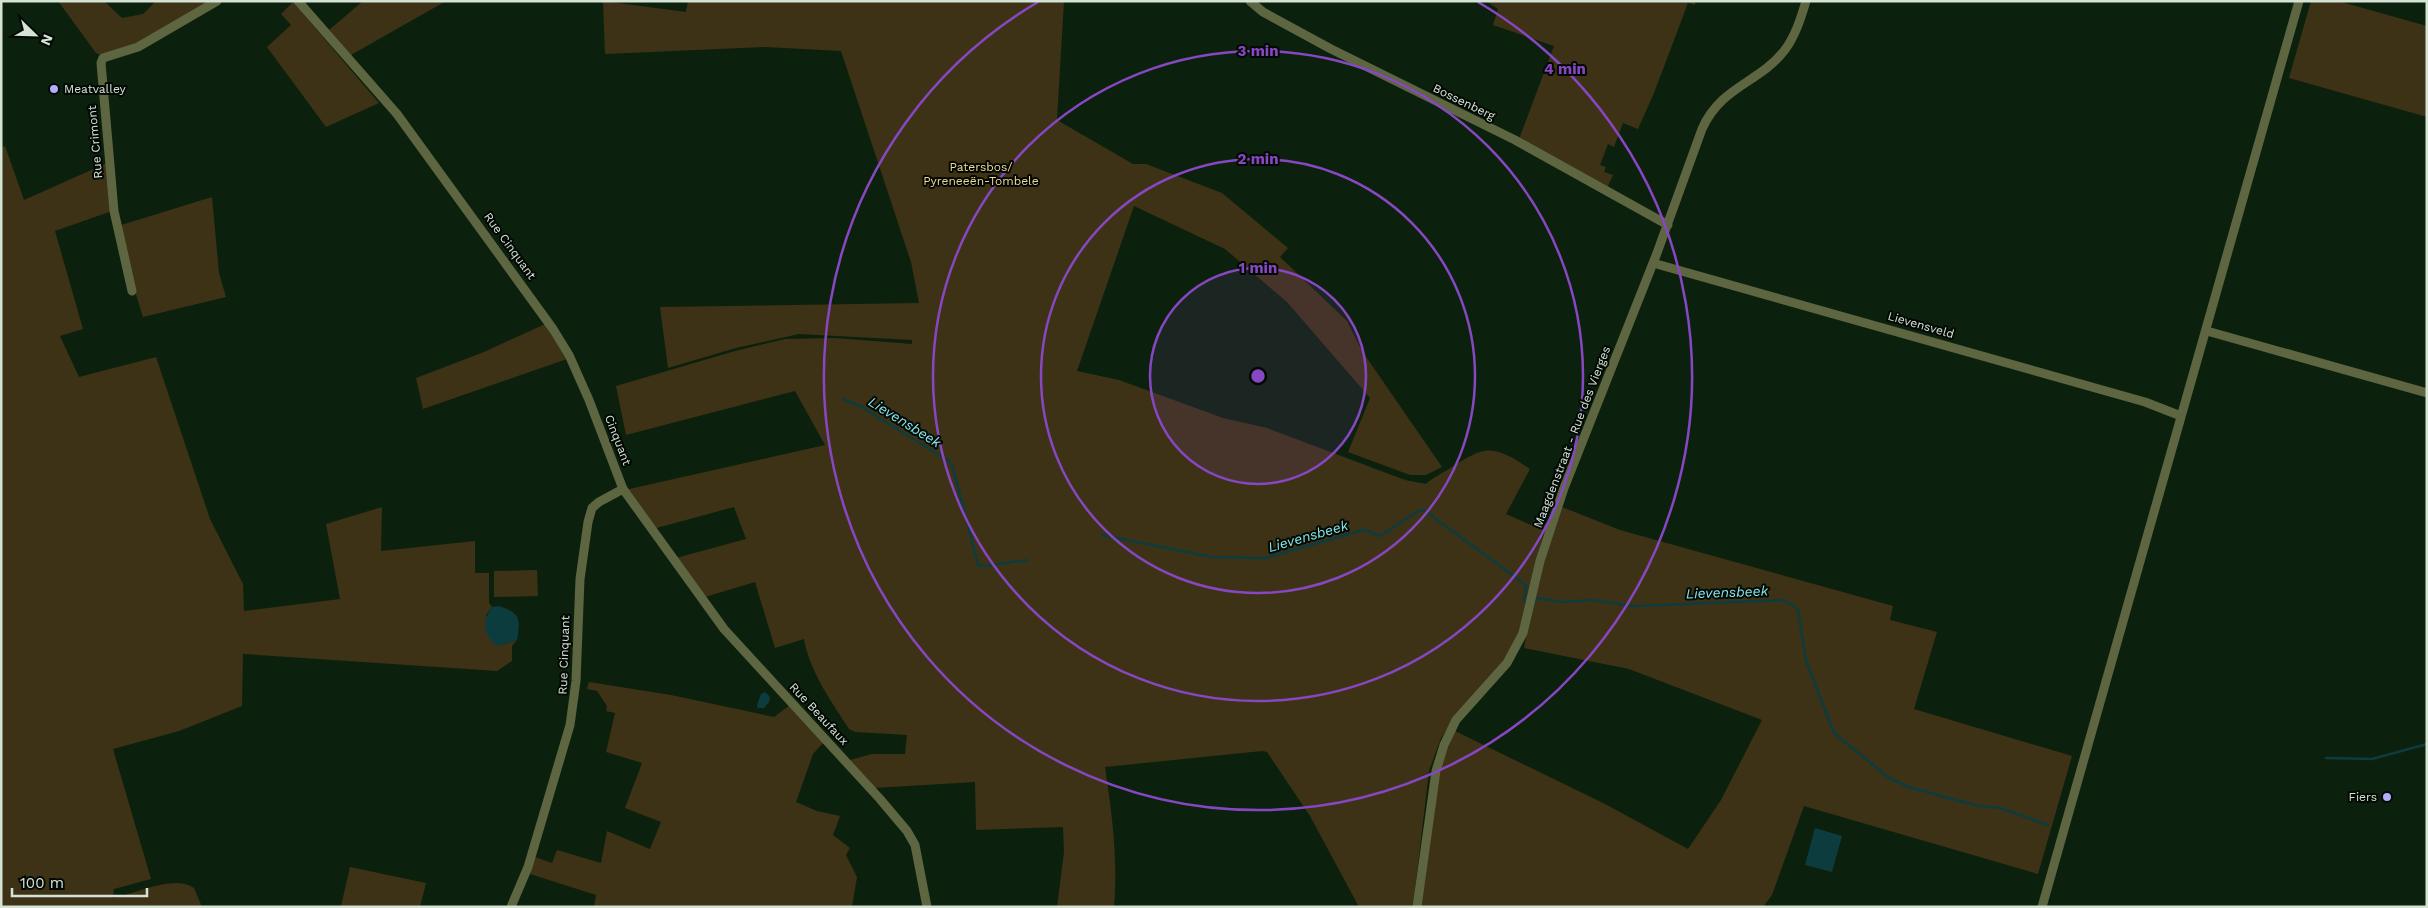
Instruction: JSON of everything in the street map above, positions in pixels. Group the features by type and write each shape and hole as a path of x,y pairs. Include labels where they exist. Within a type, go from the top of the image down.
{"street":[{"name":"Rue Crimont","path":"132,291 114,211 101,63 103,58 138,47 217,1"},
{"name":"Rue Cinquant","path":"298,1 397,114 553,329 568,355 589,400"},
{"name":"Bossenberg","path":"1250,1 1263,12 1331,49 1515,140 1668,225"},
{"name":"Maagdenstraat - Rue des Vierges","path":"1417,907 1436,771 1444,745 1456,720 1498,674 1518,644 1527,620 1544,548 1564,488 1668,225 1691,157 1707,119 1732,90 1763,70 1785,50 1799,23 1806,1"},
{"path":"2042,907 2181,416 2207,331 2299,1"},
{"name":"Lievensveld","path":"1653,263 2145,402 2181,416"},
{"path":"2207,331 2427,393"},
{"name":"Cinquant","path":"589,400 623,489"},
{"name":"Rue Cinquant","path":"511,907 528,867 570,725 576,681 580,579 588,522 592,508 623,489"},
{"name":"Rue Beaufaux","path":"623,489 724,629 907,831 915,845 927,907"}],"green space":[{"path":"58,1 104,1 122,18 143,14 156,1 214,1 138,44 101,55 96,53"},
{"path":"363,1 446,1 351,55 329,30"},
{"name":"Patersbos/ Pyreneeën-Tombele","path":"603,1 686,12 688,1 1064,1 1057,120 1133,164 1146,164 1222,193 1288,248 1280,257 1347,321 1362,351 1442,467 1426,475 1410,475 1348,452 1370,398 1287,302 1225,249 1134,206 1077,371 1119,380 1223,418 1267,428 1405,480 1426,484 1472,455 1489,451 1507,455 1530,469 1506,514 1531,525 1534,520 1546,524 1537,558 1532,590 1517,639 1497,671 1455,717 1441,738 1429,771 1413,907 1359,907 1310,816 1267,752 1105,767 1115,854 1114,907 1057,907 1064,852 1063,827 976,830 975,782 874,788 850,760 872,754 905,754 907,735 855,732 849,729 816,675 804,639 775,648 755,582 705,597 676,558 746,539 734,507 653,529 625,490 825,445 795,391 626,435 616,386 735,351 785,339 835,338 912,344 912,340 799,334 736,348 668,368 660,307 919,303 911,262 841,51 766,47 605,54"},
{"path":"1486,1 1696,1 1695,5 1688,3 1654,93 1638,129 1623,123 1614,147 1608,144 1600,165 1606,167 1604,172 1613,175 1607,188 1519,139 1554,46 1493,25 1498,9"},
{"path":"2311,1 2338,1 2427,26 2427,117 2289,78"},
{"path":"293,2 379,103 326,127 267,47 291,25 281,14"},
{"path":"5,146 24,200 107,163 112,211 55,231 83,329 60,336 79,377 156,357 210,519 243,584 244,611 340,599 326,524 382,507 381,551 475,541 475,573 489,573 489,603 492,607 486,615 504,644 517,640 512,646 512,661 497,671 243,654 242,706 179,731 113,749 151,879 114,889 113,898 155,886 176,883 186,884 194,888 202,907 1,907 1,148"},
{"path":"212,197 219,273 226,297 143,317 127,266 118,226"},
{"path":"545,324 567,359 423,409 416,378 484,352"},
{"path":"1562,507 1620,530 1893,606 1890,620 1937,632 1914,709 2072,756 2038,874 1804,806 1772,895 1763,907 1421,907 1439,779 1443,759 1455,731 1605,804 1688,849 1721,800 1762,720 1629,669 1524,648 1534,590"},
{"path":"537,570 538,596 494,597 494,571"},
{"path":"589,682 671,695 774,717 790,705 824,742 813,754 796,802 817,811 840,816 833,835 850,848 846,855 857,877 852,907 594,907 596,895 530,874 535,857 552,863 557,850 601,863 607,831 650,849 661,822 625,808 642,763 606,752 615,713 606,711 607,706 597,691 587,689"},
{"path":"350,867 426,883 420,907 341,906"}],"water":[{"path":"498,606 515,614 519,627 517,640 497,646 486,632 485,623 488,612 492,607"},
{"path":"765,692 770,697 769,702 764,708 758,708 757,705 761,694"},
{"path":"1815,828 1842,836 1832,872 1805,865"}],"waterway":[{"name":"Lievensbeek","path":"843,399 860,406 949,461 953,468 978,565 986,566 1027,560"},
{"name":"Lievensbeek","path":"1102,535 1212,557 1265,558 1360,531 1366,530 1380,536 1420,510 1425,511 1526,585 1524,601 1527,605"},
{"name":"Lievensbeek","path":"1533,605 1537,598 1563,602 1591,600 1633,606 1784,600 1798,609 1806,661 1834,733 1889,778 1909,787 1974,805 2000,808 2048,825"},
{"name":"Lievensbeek","path":"2326,758 2372,759 2427,744"}],"place":[{"name":"Meatvalley","path":"54,89"},
{"name":"Fiers","path":"2387,797"}]}
